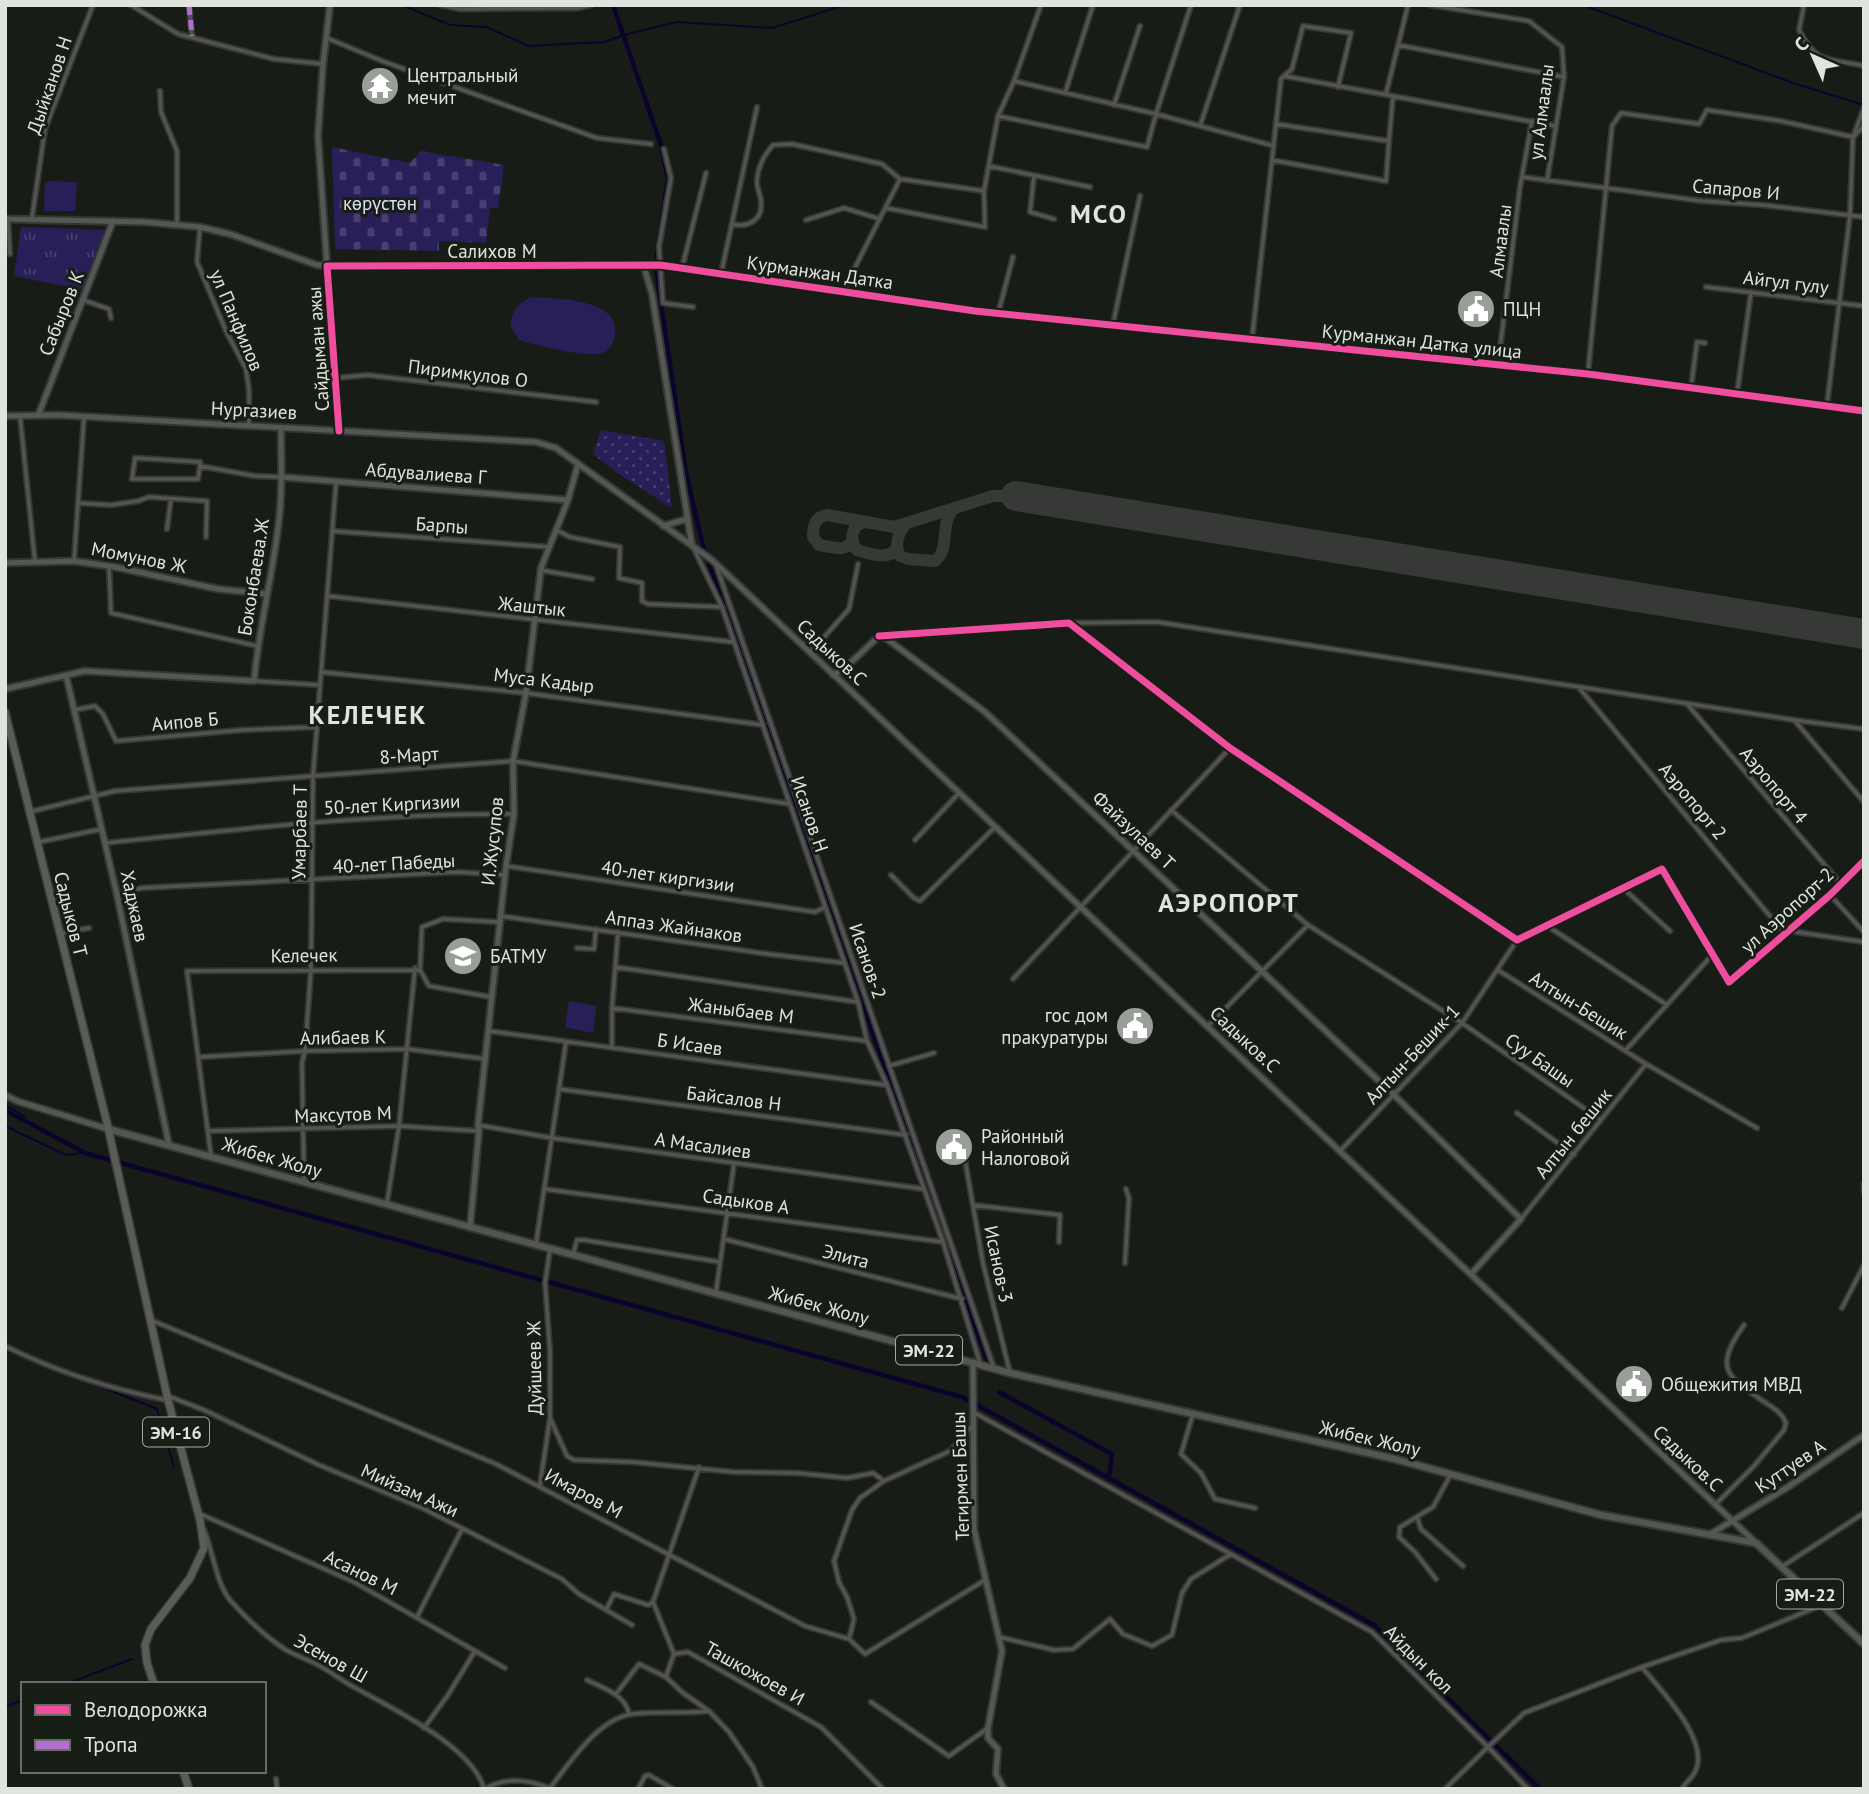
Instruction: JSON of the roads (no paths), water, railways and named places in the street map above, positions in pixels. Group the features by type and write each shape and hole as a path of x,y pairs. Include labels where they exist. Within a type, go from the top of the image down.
{"highway":[{"name":"Садыков Т","path":"5,712 108,1126"},
{"name":"ЭМ-16","path":"108,1126 149,1319 199,1516 204,1548 190,1578 151,1629 145,1645 146,1663 153,1682"}],"main road":[{"name":"Жибек Жолу","path":"108,1126 304,1183 1010,1373 1391,1458 1601,1515 1756,1543"},
{"name":"ЭМ-22","path":"1756,1543 1864,1644"}],"street":[{"name":"Дыйканов Н","path":"32,218 45,129 93,5"},
{"path":"131,5 178,34 274,59 323,64"},
{"path":"189,5 192,36"},
{"name":"Сайдыман ажы","path":"330,5 318,136 339,431"},
{"path":"440,5 460,9 512,9 578,8 591,5"},
{"path":"886,208 985,227 984,191 998,116 1014,81 1041,5"},
{"path":"1066,93 1093,5"},
{"path":"998,116 1147,147 1191,5"},
{"path":"1200,126 1240,5"},
{"path":"1386,94 1408,5"},
{"name":"ул Алмаалы","path":"1430,5 1529,21 1562,47 1563,77 1546,181"},
{"path":"1804,5 1799,30 1808,47 1815,54 1864,66"},
{"path":"1114,105 1140,26"},
{"path":"1252,339 1281,79 1292,69 1303,26 1351,33 1339,87"},
{"path":"327,38 382,61 597,138 651,144"},
{"path":"1398,45 1563,77"},
{"path":"1284,76 1555,126"},
{"path":"1014,81 1156,114 1274,146"},
{"path":"160,91 161,112 177,151 177,223"},
{"path":"1272,160 1386,181 1393,95"},
{"name":"Курманжан Датка","path":"722,274 757,107"},
{"path":"1827,407 1850,215 1853,137 1864,108"},
{"path":"1588,374 1612,126 1621,113 1699,124 1707,110 1781,121 1853,137"},
{"name":"Алмаалы","path":"1498,365 1522,177 1532,121"},
{"path":"1276,124 1389,141"},
{"path":"1853,137 1864,126"},
{"path":"732,224 741,226 752,223 761,212 756,183 765,154 773,145 792,144 882,164 900,179 984,191"},
{"path":"664,149 671,178 659,247 663,303 693,307"},
{"path":"989,166 1090,187"},
{"path":"682,268 706,173"},
{"path":"1034,176 1030,212 1054,219"},
{"name":"Сапаров И","path":"1522,177 1702,201 1864,217"},
{"path":"843,291 900,179"},
{"path":"1113,324 1140,196"},
{"path":"806,220 844,208 880,219"},
{"name":"Салихов М","path":"6,219 177,223 200,226 327,266 659,265"},
{"path":"6,219 10,254"},
{"name":"Сабыров К","path":"38,416 114,221"},
{"name":"ул Панфилов","path":"200,226 197,262 226,331 246,369 249,426"},
{"path":"998,314 1013,257"},
{"name":"Курманжан Датка","path":"659,265 975,311"},
{"name":"Исанов Н","path":"644,267 652,294 687,519 695,549 722,607 858,1002 867,1041 906,1135 943,1242 980,1364"},
{"name":"Айгул гулу","path":"1706,287 1864,306"},
{"path":"1737,394 1751,292"},
{"path":"83,300 109,309 111,318"},
{"name":"Курманжан Датка улица","path":"975,311 1588,374 1864,411"},
{"path":"1691,388 1697,342 1705,343"},
{"name":"Пиримкулов О","path":"335,378 367,375 596,402"},
{"name":"Нургазиев","path":"5,416 84,417 536,442 556,448 578,464"},
{"path":"20,416 35,562"},
{"path":"74,561 84,417"},
{"name":"Боконбаева.Ж","path":"254,681 257,646 279,522 282,484 281,428"},
{"path":"135,458 201,462 200,466 198,479 132,479 135,458"},
{"path":"578,464 695,549"},
{"name":"И.Жусупов","path":"470,1228 500,919 514,814 513,761 526,693 540,570 568,500 578,464"},
{"path":"200,466 255,476 281,477"},
{"name":"Абдувалиева Г","path":"281,477 568,500"},
{"name":"Умарбаев Т","path":"304,1183 302,1063 311,969 313,776 335,483"},
{"path":"78,503 111,505 149,497 207,501 206,537"},
{"path":"167,529 171,499"},
{"path":"663,526 687,519"},
{"path":"556,530 570,537 620,547 619,578 642,583 642,601 648,604 722,607"},
{"name":"Барпы","path":"332,531 550,547"},
{"name":"Садыков.С","path":"695,549 714,562 960,792 1756,1543"},
{"name":"Момунов Ж","path":"5,563 74,561 218,589 267,594"},
{"name":"Исанов-2","path":"714,562 994,1368"},
{"path":"810,653 849,609 858,564"},
{"path":"109,566 111,613 257,646"},
{"path":"540,570 592,579"},
{"name":"Жаштык","path":"328,596 734,642"},
{"path":"833,676 879,636 1069,623 1157,622 1864,729"},
{"path":"1069,623 1230,748 1517,940 1662,869 1713,954 1625,1051"},
{"name":"Файзулаев Т","path":"879,636 887,639 985,712 1394,1095 1521,1219"},
{"path":"5,689 85,671 320,685"},
{"name":"Муса Кадыр","path":"321,672 526,693 763,725"},
{"name":"Хаджаев","path":"66,675 117,895 169,1145"},
{"name":"Аэропорт 2","path":"1578,687 1785,934"},
{"name":"Аэропорт 4","path":"1687,704 1840,884"},
{"name":"Аипов Б","path":"74,710 95,706 103,714 116,741 242,730 318,727"},
{"path":"1794,720 1864,802"},
{"path":"1013,979 1230,748"},
{"name":"8-Март","path":"29,812 115,791 513,761 790,804"},
{"path":"915,840 960,792"},
{"name":"Суу Башы","path":"1171,810 1308,925 1462,1023 1601,1119"},
{"name":"50-лет Киргизии","path":"105,843 313,822 514,814"},
{"path":"891,875 920,901 996,826"},
{"path":"37,842 102,830"},
{"name":"ул Аэропорт-2","path":"1713,954 1730,982 1830,895 1864,861"},
{"name":"40-лет киргизии","path":"506,866 815,912 825,907"},
{"name":"40-лет Пабеды","path":"117,895 141,888 457,872 505,875"},
{"path":"1624,889 1670,931"},
{"path":"1830,895 1864,932"},
{"name":"Аппаз Жайнаков","path":"418,969 422,927 443,919 500,919 596,929 844,962"},
{"path":"1208,1026 1308,925"},
{"path":"1546,925 1667,1005"},
{"path":"60,933 89,928"},
{"path":"577,948 594,949 596,929"},
{"path":"1790,931 1864,942"},
{"path":"612,1048 612,1007 618,932"},
{"name":"Алтын-Бешик-1","path":"1340,1151 1462,1023 1517,940"},
{"path":"615,967 858,1002"},
{"path":"418,969 429,986 493,997"},
{"path":"387,1205 418,969"},
{"name":"Келечек","path":"200,1057 187,971 418,969"},
{"name":"Алтын-Бешик","path":"1498,970 1646,1064 1757,1128"},
{"name":"Жаныбаев М","path":"612,1007 867,1041"},
{"name":"Б Исаев","path":"489,1031 887,1085"},
{"path":"536,1246 566,1042"},
{"name":"Алибаев К","path":"200,1057 407,1049 486,1059"},
{"path":"889,1066 934,1053"},
{"path":"200,1057 211,1156"},
{"name":"Алтын бешик","path":"1521,1219 1646,1064"},
{"name":"Байсалов Н","path":"559,1089 906,1135"},
{"name":"Жибек Жолу","path":"5,1095 17,1101 108,1126"},
{"path":"1517,1113 1574,1155"},
{"name":"Максутов М","path":"208,1131 399,1126 478,1128"},
{"name":"А Масалиев","path":"478,1128 924,1189"},
{"name":"Исанов-3","path":"965,1160 983,1263 1010,1373"},
{"path":"716,1294 734,1164"},
{"path":"1864,1184 1864,1191"},
{"name":"Садыков А","path":"544,1189 943,1242"},
{"path":"1125,1263 1129,1198 1126,1189"},
{"path":"973,1205 1060,1215 1059,1242"},
{"path":"1471,1274 1521,1219"},
{"name":"Элита","path":"724,1239 962,1299"},
{"path":"573,1256 577,1240 584,1240 720,1262"},
{"name":"Дуйшеев Ж","path":"540,1485 550,1418 550,1351 545,1283 550,1250"},
{"path":"1842,1308 1864,1265"},
{"name":"Имаров М","path":"149,1319 496,1464 805,1626 849,1639 864,1654 985,1580"},
{"path":"1715,1505 1754,1466 1784,1430 1786,1423 1780,1412 1732,1380 1727,1370 1732,1342 1744,1325"},
{"name":"Мийзам Ажи","path":"5,1346 52,1366 134,1394 167,1398 204,1410 319,1465 422,1508 562,1579 579,1594 632,1625"},
{"name":"Тегирмен Башы","path":"972,1362 974,1530 1002,1651 988,1738 998,1749 996,1774 1004,1789"},
{"name":"Айдын кол","path":"973,1412 1372,1632 1528,1789"},
{"path":"1193,1414 1181,1454 1201,1473 1215,1499 1255,1508"},
{"path":"550,1418 566,1456 574,1460 847,1478 873,1473 884,1480"},
{"path":"849,1639 854,1619 834,1562 856,1504 884,1480 950,1451 973,1425"},
{"name":"Куттуев А","path":"1709,1535 1864,1435"},
{"path":"606,1610 614,1594 648,1605 653,1602 699,1467"},
{"path":"1436,1579 1399,1536 1400,1527 1433,1507 1451,1474"},
{"path":"1781,1567 1864,1513"},
{"name":"Асанов М","path":"199,1516 354,1582 505,1668"},
{"name":"Эсенов Ш","path":"199,1516 213,1551 221,1586 230,1599 268,1636 423,1728 463,1756 481,1775 485,1789"},
{"path":"1417,1517 1422,1529 1463,1566"},
{"path":"417,1617 462,1529"},
{"path":"999,1637 1054,1650 1073,1649 1110,1619 1123,1634 1152,1646 1172,1635 1182,1593 1191,1578 1231,1553"},
{"path":"653,1602 674,1654 666,1676"},
{"path":"1445,1789 1524,1713 1642,1667 1721,1640 1742,1638 1822,1605"},
{"path":"423,1728 449,1695 475,1651"},
{"name":"Ташкожоев И","path":"674,1654 688,1652 821,1727 883,1789"},
{"path":"616,1694 639,1664 666,1676 683,1693 709,1711 729,1732 753,1768 762,1789"},
{"path":"1642,1667 1689,1726 1697,1749 1696,1771 1682,1789"},
{"path":"587,1680 616,1694 628,1707 629,1714"},
{"path":"871,1702 949,1756 988,1728"},
{"path":"485,1789 500,1782 524,1779 550,1788 589,1739 629,1714 709,1711"},
{"path":"638,1789 645,1776 649,1775 673,1789"},
{"path":"276,1779 277,1789"}],"waterway":[{"path":"402,5 450,25 486,27 529,46 604,42 677,22 772,28 845,5"},
{"path":"613,5 661,145 668,179 657,251 657,276 686,473 703,546 987,1360"},
{"path":"1583,5 1796,84 1864,105"},
{"path":"5,1105 24,1116 22,1119"},
{"path":"5,1110 85,1153 541,1280"},
{"path":"5,1126 66,1155 85,1153"},
{"path":"549,1282 969,1401"},
{"path":"5,1350 56,1370"},
{"path":"84,1380 157,1409 174,1467"},
{"path":"999,1392 1112,1454 1109,1478"},
{"path":"977,1405 1374,1625 1540,1789"},
{"path":"71,1682 132,1659"},
{"path":"5,1705 21,1701"}],"place":[{"name":"Центральный мечит","path":"380,86"},
{"name":"ПЦН","path":"1476,309"},
{"name":"БАТМУ","path":"463,956"},
{"name":"гос дом пракуратуры","path":"1135,1026"},
{"name":"Районный Налоговой","path":"954,1147"},
{"name":"Общежития МВД","path":"1634,1384"}],"district":[{"name":"МСО","path":"1099,213"},
{"name":"КЕЛЕЧЕК","path":"368,714"},
{"name":"АЭРОПОРТ","path":"1229,902"}],"park label":[{"name":"көрүстөн","path":"380,203"}]}
